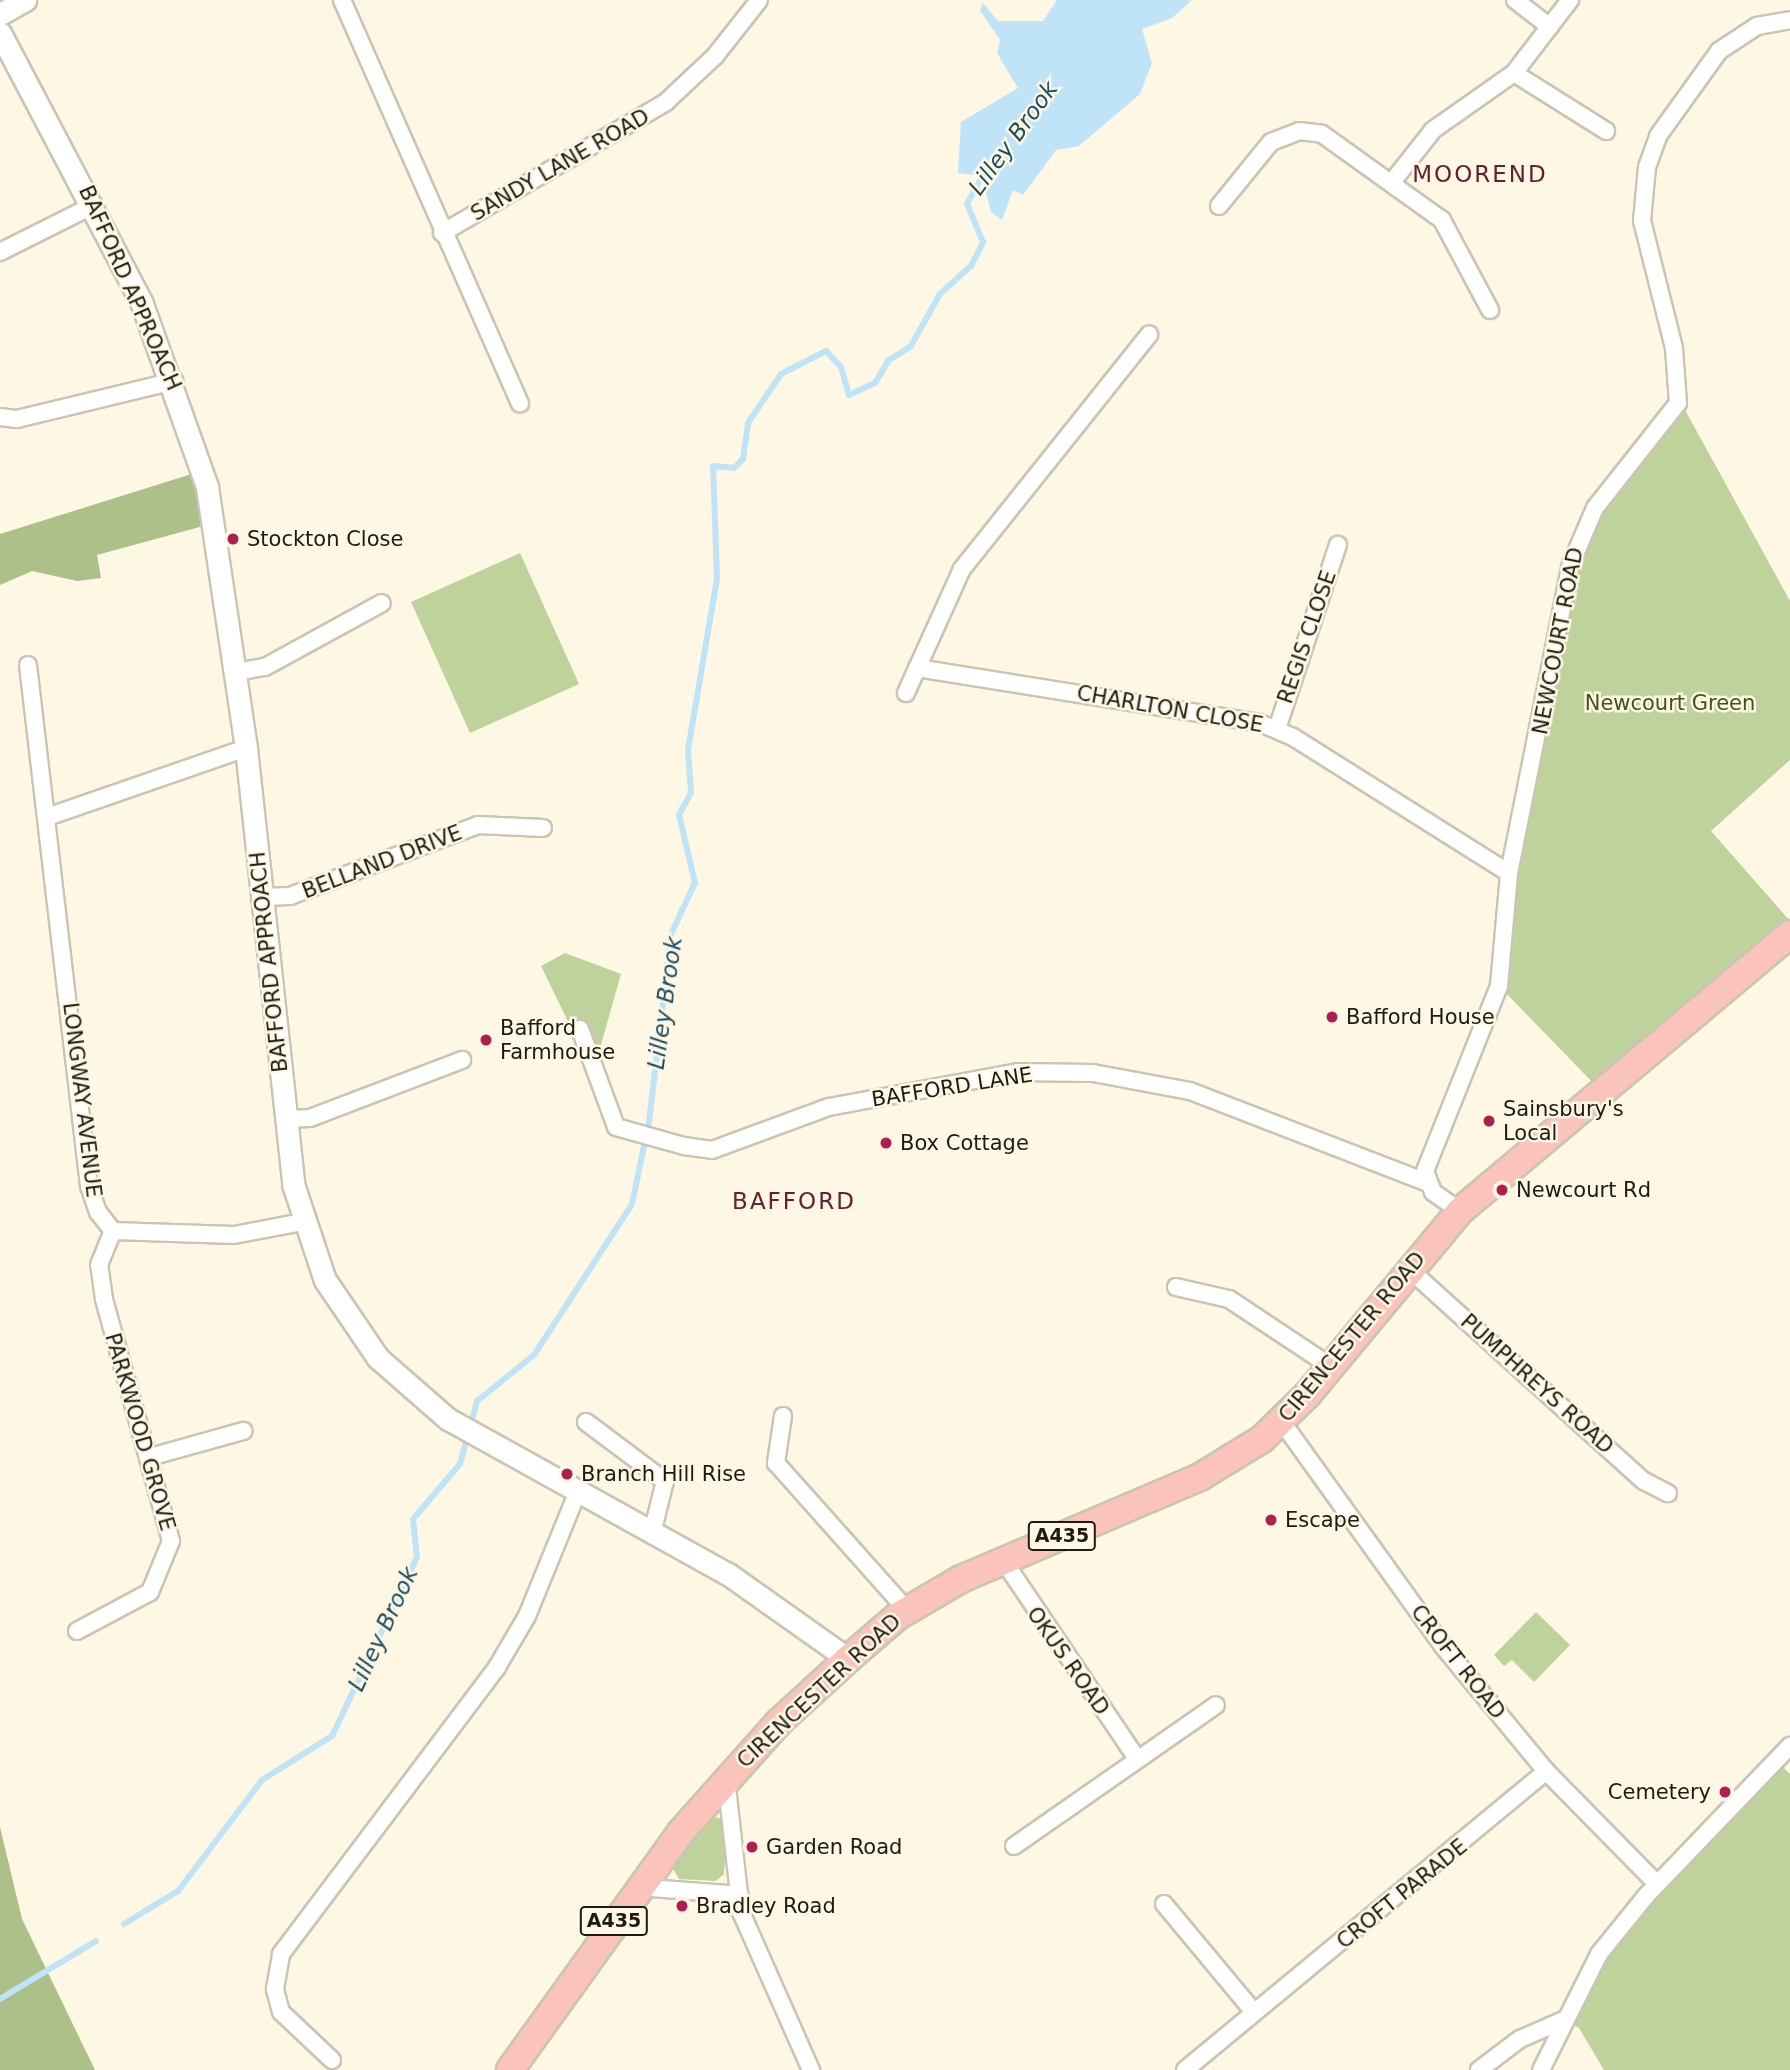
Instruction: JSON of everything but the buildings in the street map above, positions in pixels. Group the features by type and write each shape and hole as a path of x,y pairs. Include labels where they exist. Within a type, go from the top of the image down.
{"main road":[{"name":"CIRENCESTER ROAD","path":"519,2067 636,1887 726,1778 848,1659 907,1609 1003,1560 1199,1477 1282,1422 1460,1211 1790,934"}],"street":[{"path":"0,14 24,0"},
{"path":"342,0 442,233 520,404"},
{"name":"SANDY LANE ROAD","path":"442,233 648,115 715,56 758,0"},
{"path":"1515,0 1550,27"},
{"path":"1392,181 1433,130 1514,73 1570,0"},
{"name":"NEWCOURT ROAD","path":"1426,1182 1429,1156 1499,986 1509,873 1578,538 1678,403 1674,348 1642,221 1652,152 1719,51 1757,26 1790,20"},
{"name":"BAFFORD APPROACH","path":"0,33 94,205 174,381 207,487 246,748 285,1119 302,1222 326,1280 358,1334 400,1380 448,1419 512,1456 653,1529 848,1659"},
{"path":"1514,73 1606,131"},
{"path":"1219,205 1264,149 1298,131 1342,145 1442,220 1490,310"},
{"path":"0,252 94,205"},
{"path":"906,693 962,569 1149,335"},
{"path":"0,417 17,419 174,381"},
{"name":"REGIS CLOSE","path":"1277,729 1338,545"},
{"path":"236,672 265,667 382,603"},
{"name":"LONGWAY AVENUE","path":"28,665 50,816 89,1185 113,1231"},
{"name":"CHARLTON CLOSE","path":"917,668 1277,729 1509,873"},
{"path":"50,816 246,748"},
{"name":"BELLAND DRIVE","path":"262,897 290,896 478,825 543,828"},
{"name":"BAFFORD LANE","path":"580,1029 616,1127 645,1132 684,1146 712,1150 829,1107 1017,1072 1093,1073 1190,1091 1426,1182"},
{"path":"285,1119 310,1118 462,1060"},
{"path":"1426,1182 1460,1211"},
{"path":"113,1231 234,1235 302,1222"},
{"name":"PARKWOOD GROVE","path":"78,1632 150,1592 166,1565 171,1541 150,1457 104,1299 99,1265 113,1231"},
{"name":"PUMPHREYS ROAD","path":"1409,1269 1644,1481 1668,1493"},
{"path":"1176,1287 1229,1299 1330,1366"},
{"path":"783,1416 776,1463 907,1609"},
{"path":"586,1422 665,1481 653,1529"},
{"name":"CROFT ROAD","path":"1282,1422 1435,1637 1546,1771 1657,1884"},
{"path":"150,1457 243,1431"},
{"path":"332,2060 282,2012 275,1989 281,1954 497,1667 527,1616 578,1490"},
{"name":"OKUS ROAD","path":"1003,1560 1137,1759"},
{"path":"1014,1846 1216,1705"},
{"path":"1541,2070 1599,1954 1657,1884 1790,1746"},
{"path":"1185,2070 1546,1771"},
{"path":"726,1778 746,1926 811,2070"},
{"path":"636,1887 740,1895"},
{"path":"1164,1904 1253,2011"},
{"path":"1479,2070 1520,2039 1564,2020"}],"green space":[{"name":"Newcourt Green","path":"1679,399 1790,601 1790,760 1711,831 1790,921 1600,1090 1499,986 1509,873 1578,538"},
{"path":"195,473 207,525 97,555 101,578 77,581 32,571 0,585 0,534"},
{"path":"520,553 579,684 470,733 411,602"},
{"path":"565,953 621,974 593,1073 541,966"},
{"path":"1536,1612 1570,1645 1534,1682 1512,1660 1504,1666 1494,1655"},
{"path":"1777,1761 1790,1774 1790,2070 1604,2070 1579,2028 1564,2020 1599,1954"},
{"path":"710,1817 720,1818 727,1829 724,1874 716,1881 679,1879 671,1865"},
{"path":"0,1827 22,1919 95,2070 0,2070"}],"water":[{"path":"1057,0 1192,0 1172,18 1142,29 1152,63 1140,94 1079,146 1056,150 1023,195 1013,190 1002,220 991,212 982,176 958,173 961,122 1018,88 997,53 1000,40 980,10 983,3 998,21 1043,21"}],"waterway":[{"name":"Lilley Brook","path":"124,1924 178,1891 262,1780 332,1736 417,1557 413,1519 460,1464 477,1401 534,1355 632,1204 649,1122 671,934 695,883 679,815 691,792 688,750 717,578 713,466 734,468 743,459 748,423 781,374 826,351 841,367 849,395 875,383 889,360 911,346 940,294 971,266 983,242 967,204 986,170"},
{"name":"Lilley Brook","path":"0,1999 96,1941"}],"place":[{"name":"Stockton Close","path":"233,539"},
{"name":"Bafford House","path":"1332,1017"},
{"name":"Bafford Farmhouse","path":"486,1040"},
{"name":"Sainsbury's Local","path":"1489,1121"},
{"name":"Box Cottage","path":"886,1143"},
{"name":"Newcourt Rd","path":"1502,1190"},
{"name":"Branch Hill Rise","path":"567,1474"},
{"name":"Escape","path":"1271,1520"},
{"name":"Cemetery","path":"1725,1792"},
{"name":"Garden Road","path":"752,1847"},
{"name":"Bradley Road","path":"682,1906"}],"district":[{"name":"MOOREND","path":"1480,174"},
{"name":"BAFFORD","path":"794,1201"}]}
